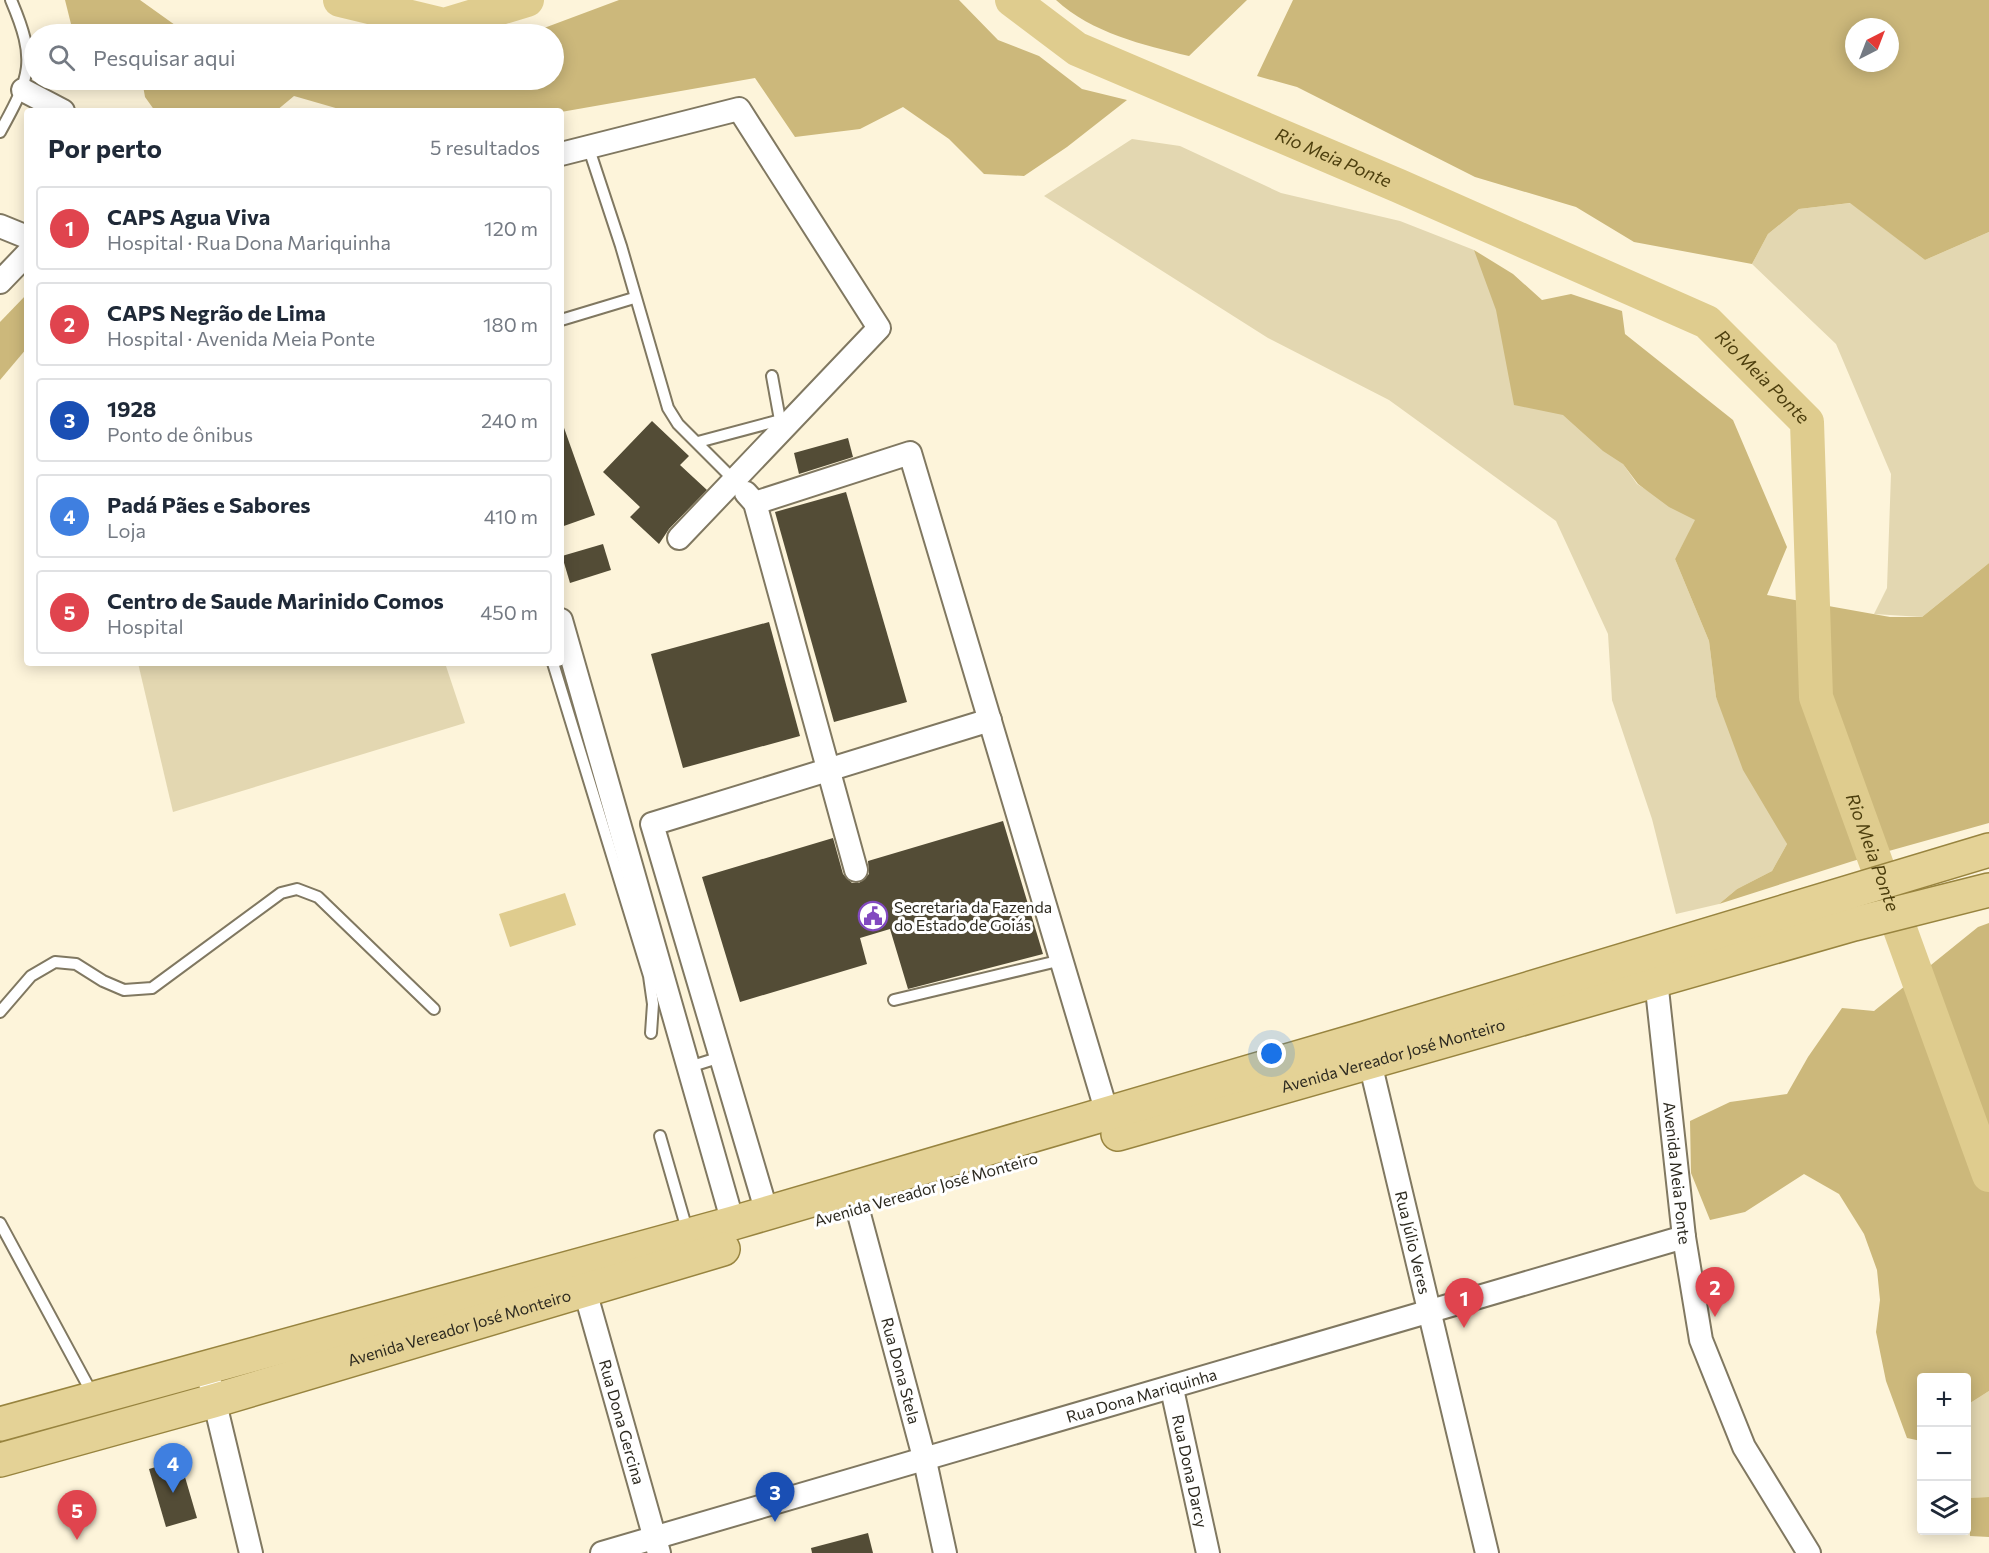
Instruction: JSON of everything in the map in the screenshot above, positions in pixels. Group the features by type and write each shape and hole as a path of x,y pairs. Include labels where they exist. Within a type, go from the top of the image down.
{"main road":[{"name":"Avenida Vereador José Monteiro","path":"0,1424 767,1213 855,1198 1367,1050 1824,898 1989,850"},
{"name":"Avenida Vereador José Monteiro","path":"0,1460 213,1401 585,1291 1107,1113 1656,980 1854,924 1989,890"}],"street":[{"path":"23,90 57,108"},
{"path":"564,153 739,109 879,328 787,418 679,537"},
{"path":"0,226 24,236"},
{"path":"0,282 24,257"},
{"path":"755,503 910,453 1107,1113"},
{"path":"733,479 755,503 856,870"},
{"path":"564,631 733,1223"},
{"path":"767,1213 652,824 990,720"},
{"name":"Avenida Meia Ponte","path":"1656,980 1684,1237 1701,1340 1744,1447 1809,1553"},
{"name":"Rua Júlio Veres","path":"1367,1050 1432,1313 1487,1553"},
{"name":"Rua Dona Stela","path":"855,1198 925,1461 945,1553"},
{"name":"Rua Dona Mariquinha","path":"602,1553 657,1545 925,1461 1684,1237"},
{"name":"Rua Dona Gercina","path":"585,1291 657,1545"},
{"path":"206,1366 251,1553"},
{"name":"Rua Dona Darcy","path":"1172,1389 1208,1553"}],"lane":[{"path":"11,0 24,38"},
{"path":"0,132 24,85"},
{"path":"588,146 621,246 634,298 668,408 678,424 733,479"},
{"path":"564,319 634,298"},
{"path":"698,442 787,418 772,376"},
{"path":"553,666 649,976 653,1004 651,1033"},
{"path":"0,1012 31,976 55,962 76,964 103,981 124,990 152,988 281,894 297,889 318,897 434,1009"},
{"path":"894,1000 1062,960"},
{"path":"688,1067 721,1057"},
{"path":"660,1136 689,1236"},
{"path":"0,1223 94,1398"}],"shaded area":[{"path":"65,0 140,0 174,24 71,24"},
{"path":"619,0 959,0 998,40 1039,56 1082,89 1127,100 1067,147 1024,176 984,174 949,139 903,107 860,129 795,137 755,78 564,111 564,108 336,108 294,96 280,108 153,108 145,97 144,90 564,90 564,24 555,24"},
{"path":"1056,0 1247,0 1189,56 1136,42 1102,29 1070,11"},
{"path":"1293,0 1989,0 1989,232 1925,260 1850,203 1799,209 1768,234 1752,264 1634,242 1576,207 1475,177 1297,87 1257,76"},
{"path":"1132,139 1180,146 1281,193 1400,221 1474,250 1637,484 1696,520 1675,559 1709,641 1716,697 1787,844 1772,871 1737,889 1719,904 1676,914 1652,819 1612,700 1608,634 1556,521 1389,400 1268,338 1044,196"},
{"path":"1851,203 1925,260 1989,232 1989,563 1922,617 1874,614 1887,588 1891,474 1836,344 1752,264 1768,234 1799,209"},
{"path":"1474,250 1513,274 1542,300 1571,294 1622,311 1625,334 1733,420 1787,547 1767,595 1890,617 1922,617 1989,563 1989,823 1853,861 1719,904 1737,889 1772,871 1787,844 1743,770 1716,697 1709,641 1675,559 1695,520 1669,507 1638,484 1623,464 1603,451 1563,415 1514,405 1496,310"},
{"path":"24,297 24,352 0,380 0,322"},
{"path":"139,666 446,666 465,723 173,812"},
{"path":"565,893 576,925 510,947 499,914"},
{"path":"1989,923 1989,1391 1971,1402 1971,1373 1917,1373 1917,1440 1907,1438 1886,1381 1876,1332 1880,1300 1877,1270 1864,1234 1839,1194 1804,1174 1745,1212 1710,1220 1691,1173 1690,1121 1730,1102 1787,1094 1808,1057 1842,1008 1874,1011 1978,927"},
{"path":"1989,1391 1989,1497 1971,1498 1971,1402"},
{"path":"1989,1497 1989,1537 1970,1536 1971,1498"}],"building":[{"path":"652,421 689,456 680,465 707,490 669,529 659,544 630,517 640,507 603,472"},
{"path":"564,428 595,515 564,526"},
{"path":"848,438 853,457 799,474 794,453"},
{"path":"846,492 907,702 834,722 775,512"},
{"path":"603,544 611,570 570,583 564,555"},
{"path":"769,622 800,736 683,768 651,654"},
{"name":"Secretaria da Fazenda do Estado de Goiás","path":"1003,821 1043,954 908,989 890,929 860,938 867,964 740,1002 702,877 833,838 843,874 852,883 859,883 869,874 868,861"},
{"path":"180,1460 197,1518 166,1527 149,1469"},
{"path":"868,1533 873,1553 812,1553 811,1548"}],"waterway":[{"name":"Rio Meia Ponte","path":"340,0 440,24"},
{"name":"Rio Meia Ponte","path":"447,24 527,0"},
{"name":"Rio Meia Ponte","path":"1012,0 1077,49 1399,186 1707,322 1807,422 1816,697 1989,1175"}],"place":[{"name":"Secretaria da Fazenda do Estado de Goiás","path":"873,916"},
{"name":"CAPS Negrão de Lima","path":"1715,1317"},
{"name":"CAPS Agua Viva","path":"1464,1328"},
{"name":"Padá Pães e Sabores","path":"173,1493"},
{"name":"1928","path":"775,1522"},
{"name":"Centro de Saude Marinido Comos","path":"77,1540"}]}
